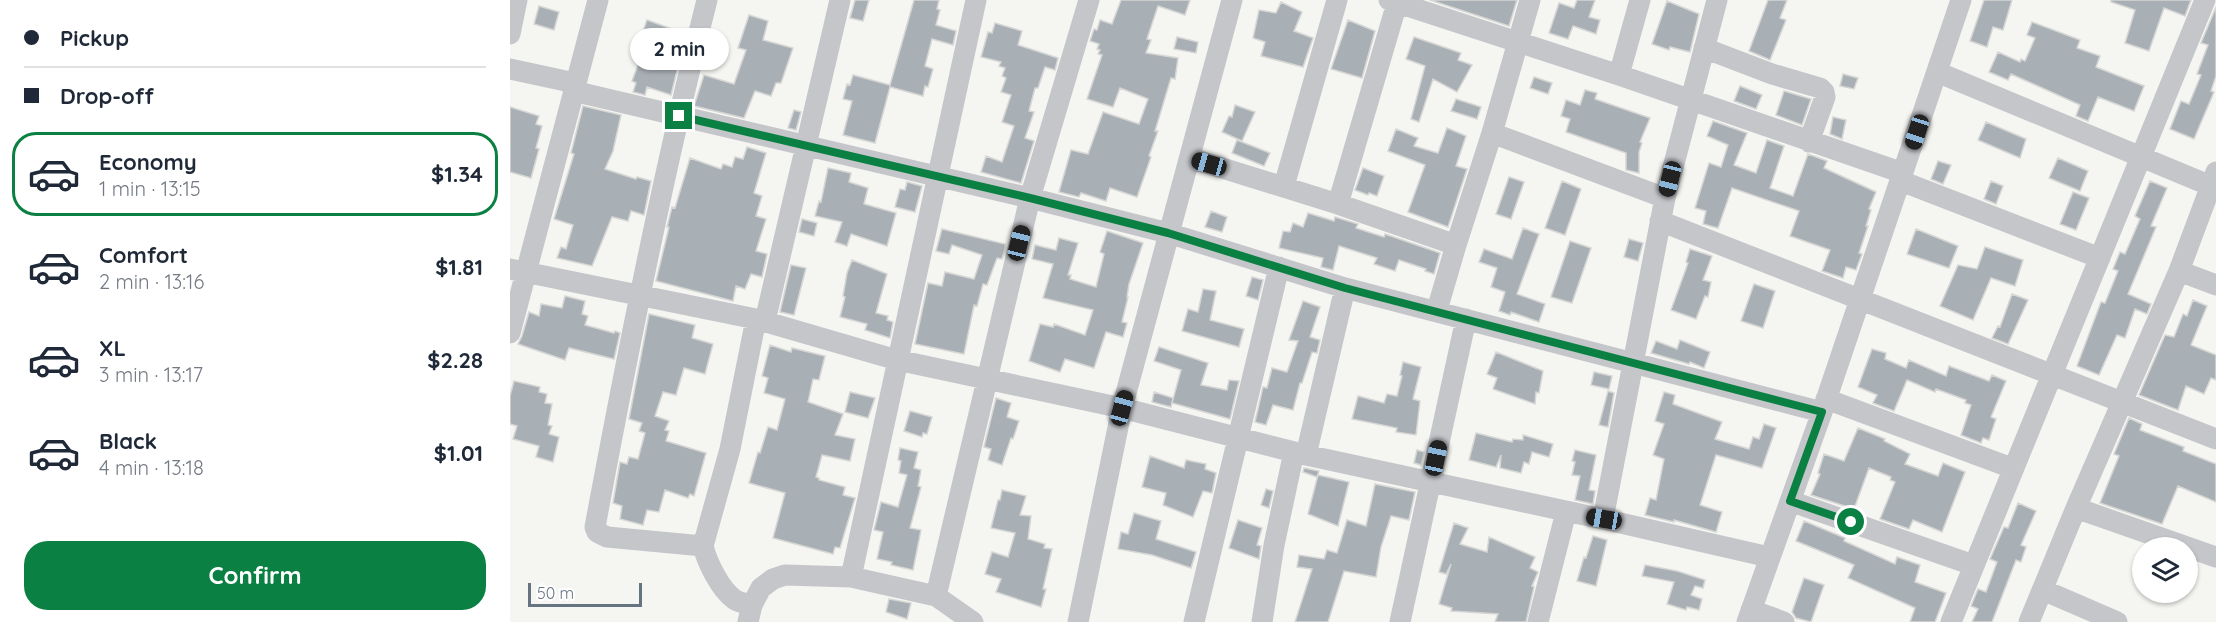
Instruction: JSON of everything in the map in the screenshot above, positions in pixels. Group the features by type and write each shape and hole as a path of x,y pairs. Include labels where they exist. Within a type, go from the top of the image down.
{"street":[{"path":"510,34 517,0"},
{"path":"510,333 519,271 598,0"},
{"path":"703,546 607,537 597,532 595,527 640,296 707,0"},
{"path":"840,0 730,449 703,546 707,563 730,596 740,602 750,614 761,588 778,576 851,576 936,596 973,622"},
{"path":"851,576 976,0"},
{"path":"936,596 1030,198 1089,0"},
{"path":"1078,622 1122,408 1232,0"},
{"path":"1284,186 1337,0"},
{"path":"1437,310 1492,133 1530,0"},
{"path":"1618,75 1640,0"},
{"path":"1604,519 1660,220 1717,0"},
{"path":"1784,622 1749,616 1824,406 1961,0"},
{"path":"1951,622 2205,0"},
{"path":"1338,204 1393,1 1618,75 1809,142 1902,177 2100,258"},
{"path":"1704,48 1772,74 1820,88 1825,97 1809,142"},
{"path":"510,69 679,116 1030,198 1168,233 1345,288 1437,310 1632,364 1824,406 2012,468"},
{"path":"1937,72 2142,158 2214,182 2179,271 2121,402 2029,622"},
{"path":"1492,133 1665,198"},
{"path":"1190,158 1284,186 1456,245"},
{"path":"1660,220 2216,439"},
{"path":"1194,622 1279,267"},
{"path":"519,271 761,320 897,360 1122,408 1300,454 1769,557"},
{"path":"2179,271 2216,285"},
{"path":"1262,622 1274,545 1345,288"},
{"path":"1400,622 1466,319"},
{"path":"1790,501 1974,565"},
{"path":"2076,508 2216,557"},
{"path":"1538,622 1566,512"},
{"path":"2043,590 2117,622"}],"building":[{"path":"855,0 869,0 863,21 850,18"},
{"path":"914,0 939,0 937,9 940,10 936,25 956,31 953,45 932,39 925,66 933,69 923,96 890,87 875,143 843,135 852,101 843,99 847,84 850,85 853,75 890,85"},
{"path":"1121,0 1190,0 1185,15 1158,6 1147,39 1151,40 1146,53 1178,58 1175,79 1171,78 1155,131 1158,131 1149,156 1151,157 1137,197 1110,188 1106,201 1081,193 1079,197 1059,192 1071,150 1088,154 1103,112 1139,124 1148,99 1120,88 1113,107 1087,99 1102,55 1098,54 1099,44 1090,41 1094,29 1097,30 1100,20 1112,24"},
{"path":"1430,0 1517,0 1509,26"},
{"path":"1577,0 1595,0 1589,17 1600,20 1596,34 1573,26 1568,39 1549,33 1559,3 1574,8"},
{"path":"1768,0 1787,0 1780,18 1786,20 1770,60 1749,51"},
{"path":"1984,0 2012,0 2003,30 1993,27 1987,47 1970,41"},
{"path":"2111,0 2191,0 2185,16 2164,8 2149,51 2125,43 2135,10 2111,2"},
{"path":"1667,1 1699,14 1690,52 1670,47 1669,50 1652,44"},
{"path":"1281,2 1302,12 1294,31 1313,38 1303,67 1261,56 1265,42 1253,38 1259,10 1276,13"},
{"path":"539,6 559,12 554,30 534,24"},
{"path":"2216,7 2216,76 2211,91 2214,92 2194,139 2170,129 2181,101 2189,104 2201,75 2197,74 2208,45 2201,43"},
{"path":"749,15 768,21 763,40 793,48 781,83 776,83 771,96 755,91 744,118 694,106 704,75 734,84 746,50 738,48"},
{"path":"647,20 686,34 671,95 647,87 645,95 633,92 636,83 632,81 642,54 636,51"},
{"path":"1348,20 1375,31 1362,78 1331,69"},
{"path":"2032,22 2080,40 2077,48 2100,56 2096,67 2144,86 2134,111 2098,97 2088,121 2076,116 2080,105 2011,74 2008,80 1989,72 1998,52 2020,62 2021,59 2025,61 2035,38 2027,35"},
{"path":"995,23 1022,31 1018,45 1058,58 1055,70 1045,67 1038,88 1035,88 1029,111 1034,112 1025,138 1034,141 1021,183 981,172 986,156 1002,162 1014,126 1002,122 1011,95 1001,92 1006,78 1002,76 1005,68 999,66 1001,62 981,57 988,32 992,33"},
{"path":"1177,37 1198,42 1196,53 1174,49"},
{"path":"1414,37 1461,53 1458,60 1472,65 1457,92 1433,79 1419,122 1411,119 1425,66 1406,59"},
{"path":"1843,74 1858,78 1854,89 1840,86"},
{"path":"1534,77 1552,83 1548,94 1530,88"},
{"path":"1740,86 1762,95 1756,109 1734,101"},
{"path":"1585,90 1597,93 1595,99 1650,118 1640,142 1642,143 1639,152 1639,173 1626,170 1626,153 1566,132 1570,119 1561,116 1566,100 1580,105"},
{"path":"1784,91 1811,99 1802,125 1776,115"},
{"path":"1456,99 1481,107 1477,119 1451,111"},
{"path":"1235,105 1255,112 1242,141 1222,132 1229,116 1232,117"},
{"path":"583,106 621,115 613,151 605,169 636,179 637,177 651,181 644,215 631,211 628,221 612,217 592,266 557,258 561,247 566,249 573,225 554,219 574,154 571,153"},
{"path":"510,107 539,116 536,124 542,126 536,148 539,149 531,178 510,172"},
{"path":"794,110 801,112 796,130 788,128"},
{"path":"1833,117 1846,120 1842,139 1830,134"},
{"path":"1713,121 1747,133 1734,165 1756,173 1767,140 1784,146 1770,188 1793,196 1808,154 1827,161 1824,168 1876,192 1869,209 1871,210 1866,226 1868,226 1856,270 1846,267 1843,278 1822,271 1830,250 1790,236 1799,211 1732,188 1718,228 1703,224 1706,211 1695,208 1709,163 1721,167 1728,145 1707,136"},
{"path":"1986,122 2026,139 2020,158 1978,140"},
{"path":"1447,128 1466,136 1456,166 1467,169 1448,227 1408,212 1425,165 1388,151 1396,129 1418,138 1414,146 1438,153"},
{"path":"1237,140 1270,153 1264,166 1232,153"},
{"path":"747,147 766,153 754,193 762,196 756,216 766,219 756,251 767,254 762,277 751,274 745,289 736,286 733,301 656,281 672,207 675,208 690,158 721,169 723,164 732,167 735,157 743,159"},
{"path":"2058,158 2088,171 2080,191 2049,178"},
{"path":"1938,161 1951,165 1943,184 1931,179"},
{"path":"828,168 851,173 849,182 868,188 864,204 896,213 887,246 851,234 847,246 835,242 842,222 815,216 819,201 821,202"},
{"path":"1363,168 1384,176 1377,196 1355,190"},
{"path":"1509,177 1524,182 1511,219 1496,214"},
{"path":"1562,181 1581,189 1565,235 1545,228"},
{"path":"1991,181 2003,186 1996,204 1984,199"},
{"path":"2150,181 2167,188 2151,226 2156,227 2128,294 2151,304 2147,314 2135,309 2125,338 2117,335 2099,375 2077,366 2101,302 2105,303 2118,271 2113,269 2120,252 2125,254 2140,219 2135,216"},
{"path":"907,182 922,186 915,212 895,207 900,189 905,190"},
{"path":"2073,192 2089,198 2076,230 2060,224"},
{"path":"1211,211 1227,217 1222,232 1205,227"},
{"path":"1308,213 1334,221 1335,217 1358,224 1356,228 1384,237 1385,234 1440,253 1434,274 1399,260 1395,271 1374,264 1377,258 1339,246 1333,270 1321,267 1323,258 1279,248 1283,231 1290,232 1293,223 1303,227"},
{"path":"802,219 817,223 814,236 799,232"},
{"path":"1523,228 1539,234 1517,294 1545,304 1539,322 1511,312 1510,315 1499,311 1505,292 1491,287 1497,268 1479,262 1484,249 1512,259"},
{"path":"942,229 1005,244 1002,259 997,258 987,285 983,284 977,306 974,305 964,354 915,344 928,283 942,286 945,272 974,279 982,255 952,245 949,254 936,251"},
{"path":"1916,229 1958,246 1949,268 1907,254"},
{"path":"1107,231 1143,243 1129,284 1122,322 1127,323 1123,337 1106,332 1094,368 1065,359 1060,372 1029,361 1040,324 1053,327 1054,324 1085,335 1093,310 1043,298 1053,264 1032,259 1035,245 1056,250 1059,238 1078,243 1068,275 1071,275 1070,279 1096,287 1104,254 1100,252"},
{"path":"1629,239 1643,243 1638,261 1624,257"},
{"path":"1570,241 1591,248 1572,303 1551,297"},
{"path":"1985,247 2023,260 2015,286 1991,278 1973,320 1940,306 1958,265 1977,269"},
{"path":"1690,249 1712,256 1703,280 1711,282 1708,297 1705,296 1696,319 1671,310 1688,263 1686,262"},
{"path":"852,260 887,274 876,313 888,316 887,320 893,322 890,338 865,330 867,324 840,317 847,273"},
{"path":"791,265 806,268 794,315 780,312"},
{"path":"1252,277 1263,280 1258,300 1246,296"},
{"path":"1754,284 1775,291 1763,328 1741,321"},
{"path":"1203,289 1216,291 1210,320 1244,329 1239,347 1182,331 1188,309 1198,312"},
{"path":"2012,294 2028,300 2008,344 1992,338 1998,326 2000,327"},
{"path":"565,296 585,301 582,314 588,316 585,325 620,333 614,359 569,348 565,360 518,344 529,312 539,316 541,304 562,308"},
{"path":"2193,300 2207,306 2191,345 2216,355 2216,380 2211,378 2204,394 2186,386 2178,410 2139,395 2165,335 2174,337 2183,314 2187,316"},
{"path":"1303,301 1320,307 1310,337 1320,340 1317,353 1312,352 1293,410 1273,405 1266,425 1255,422 1263,387 1267,388 1272,368 1287,372 1298,341 1289,340"},
{"path":"649,314 695,325 692,338 713,344 705,374 684,368 676,395 663,392 655,416 669,421 665,430 669,431 666,441 706,453 694,496 690,494 688,498 665,490 659,512 647,510 643,525 620,519 622,506 613,503 620,462 627,464 629,457 638,459 645,433 639,431 642,423 629,419"},
{"path":"1680,340 1710,352 1704,368 1690,362 1689,364 1651,353 1656,341 1677,349"},
{"path":"770,345 791,352 792,348 825,356 819,380 813,379 808,402 843,414 835,435 855,439 850,461 822,455 816,477 819,480 845,487 843,495 855,498 840,548 835,547 833,554 773,538 785,493 749,483 768,427 777,430 785,399 764,393 768,378 762,376"},
{"path":"1159,347 1208,363 1201,385 1227,390 1229,380 1239,381 1230,419 1172,403 1181,370 1154,361"},
{"path":"1872,349 1886,353 1885,359 1906,368 1909,360 1946,376 1949,366 1989,381 1992,375 2006,381 1991,417 1996,419 1989,440 1983,438 1981,443 1961,435 1971,405 1965,403 1966,400 1936,389 1935,392 1907,380 1894,411 1873,403 1877,395 1858,387"},
{"path":"1496,352 1543,371 1539,393 1536,392 1535,404 1493,389 1497,378 1487,374"},
{"path":"1403,362 1421,367 1413,399 1420,401 1416,435 1396,432 1397,428 1352,419 1358,396 1384,403 1387,394 1397,396"},
{"path":"1594,372 1612,376 1609,389 1591,385"},
{"path":"514,381 540,387 539,392 547,394 545,403 552,404 548,425 552,426 549,434 559,437 553,462 536,457 539,446 513,439 517,426 510,424 510,396"},
{"path":"1608,391 1614,393 1608,427 1599,425"},
{"path":"850,392 875,398 868,418 845,412"},
{"path":"1154,392 1173,398 1171,407 1152,402"},
{"path":"1664,392 1675,395 1673,404 1722,422 1715,439 1749,449 1753,437 1759,439 1764,424 1776,428 1762,468 1716,455 1700,505 1722,512 1716,532 1674,520 1674,522 1645,515 1650,498 1656,500 1664,459 1653,455 1664,424 1655,421"},
{"path":"996,398 1011,403 1007,417 1019,421 1002,465 988,460 991,449 984,447"},
{"path":"910,411 932,417 927,434 923,433 922,437 904,431"},
{"path":"2129,418 2142,424 2140,430 2184,447 2183,451 2216,464 2216,502 2178,486 2162,524 2100,503 2119,456 2114,454"},
{"path":"1858,428 1885,439 1884,441 1910,454 1905,464 1938,476 1943,463 1965,472 1942,532 1913,520 1909,529 1880,519 1895,482 1890,480 1891,477 1869,468 1854,509 1811,495 1820,474 1818,473 1824,454 1844,461"},
{"path":"1476,433 1512,442 1513,439 1523,440 1523,435 1553,444 1549,457 1532,452 1529,464 1524,462 1521,473 1500,468 1501,455 1496,467 1469,460"},
{"path":"900,448 918,452 914,468 921,470 918,486 921,487 910,528 921,530 913,570 877,559 883,532 874,530 881,502 898,507 907,475 899,473"},
{"path":"1417,450 1424,452 1421,465 1414,463"},
{"path":"1575,450 1596,455 1589,490 1595,491 1593,504 1575,500 1580,476 1572,475"},
{"path":"1150,456 1184,468 1186,460 1206,464 1205,469 1216,473 1212,493 1203,491 1193,517 1163,505 1166,493 1142,487"},
{"path":"1304,468 1319,471 1317,477 1303,472"},
{"path":"1318,475 1349,482 1338,526 1308,514"},
{"path":"1375,484 1415,492 1409,520 1391,516 1381,547 1376,577 1344,571 1328,622 1295,622 1312,569 1297,567 1299,555 1324,559 1327,550 1337,553 1347,520 1366,526"},
{"path":"1266,489 1273,491 1269,508 1261,505"},
{"path":"1002,490 1026,496 1020,515 1031,516 1028,539 1045,544 1044,548 1052,549 1041,607 996,592 1001,579 985,574 992,552 1008,557 1015,533 991,528"},
{"path":"2018,503 2036,511 2021,545 2026,547 2021,562 2016,560 1992,622 1972,622 1978,609 1971,606 1978,589 1986,592 1997,562 1990,559 2004,527 2008,528"},
{"path":"1134,513 1161,521 1156,539 1196,552 1191,568 1152,555 1118,549 1121,532 1128,534"},
{"path":"1238,520 1262,528 1257,545 1261,546 1259,559 1229,548"},
{"path":"1804,521 1845,538 1844,541 1895,564 1897,557 1920,565 1915,582 1946,593 1935,622 1910,622 1915,608 1848,578 1854,565 1796,541"},
{"path":"1454,523 1468,528 1460,544 1487,552 1489,537 1535,557 1530,568 1538,572 1532,586 1534,587 1526,622 1495,622 1498,614 1451,611 1452,608 1439,604 1451,564 1446,574 1439,572"},
{"path":"1593,536 1607,540 1596,586 1577,581"},
{"path":"1645,565 1677,571 1705,580 1703,588 1695,586 1691,595 1702,599 1699,610 1687,607 1686,610 1667,604 1674,582 1642,576"},
{"path":"1804,578 1824,585 1811,622 1796,618 1792,612"},
{"path":"889,599 911,603 907,619 886,612"}],"route":[{"path":"679,116 1030,198 1168,233 1345,288 1437,310 1632,364 1822,412 1790,501 1851,522"}]}
